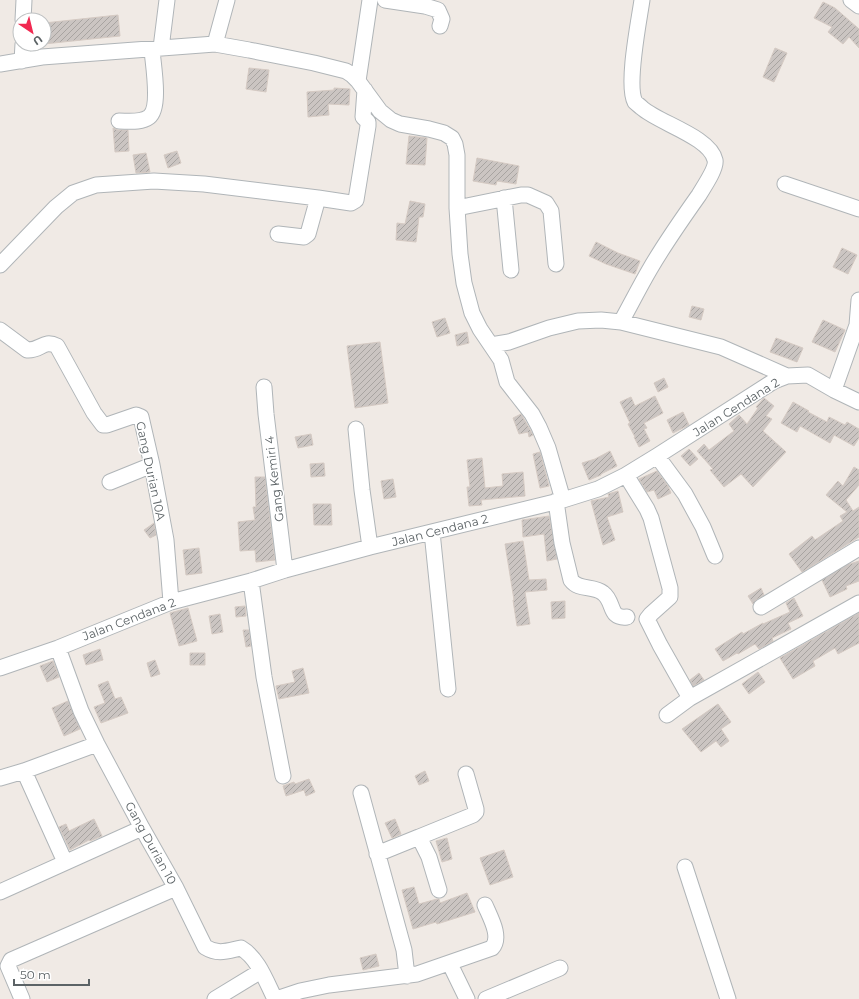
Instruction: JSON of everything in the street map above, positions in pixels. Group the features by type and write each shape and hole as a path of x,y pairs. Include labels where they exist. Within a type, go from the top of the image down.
{"street":[{"path":"23,12 24,0"},
{"path":"119,121 135,121 149,117 155,109 157,49 167,0"},
{"path":"215,44 227,0"},
{"path":"0,265 56,207 73,193 96,185 161,182 204,184 351,203 356,200 368,126 368,122 363,117 362,85 370,0"},
{"path":"385,0 425,6 438,10 442,20 440,26"},
{"path":"621,322 660,252 702,191 715,165 715,159 709,149 700,141 671,124 649,114 635,102 632,88 634,49 642,0"},
{"path":"851,0 859,6"},
{"path":"0,64 42,57 215,44 314,63 346,72 352,75 362,85 380,111 391,120 400,124 444,133 452,138 456,144 457,155 457,208 464,283 472,313 480,329 501,360 507,382 532,414 548,448 560,501 562,543 571,580 579,586 598,590 604,593 609,598 616,616 620,618 627,617"},
{"path":"22,61 23,52"},
{"path":"786,184 859,210"},
{"path":"457,208 504,198 528,196 546,203 551,211 556,264"},
{"path":"278,234 304,237 308,234 318,198"},
{"path":"504,198 511,270"},
{"path":"834,390 858,325 859,300"},
{"path":"491,345 509,342 549,328 578,321 601,320 621,322 721,347 787,376"},
{"name":"Gang Durian 10A","path":"0,330 28,350 51,343 57,346 94,414 103,425 136,415 141,417 152,465 166,540 171,602"},
{"name":"Jalan Cendana 2","path":"0,668 58,648 171,602 251,582 285,570 370,546 560,501 598,489 626,475 657,456 774,381 787,376 808,375 859,402"},
{"name":"Gang Kemiri 4","path":"264,387 285,570"},
{"path":"356,429 362,490 370,546"},
{"path":"657,456 685,494 703,527 715,556"},
{"path":"110,482 152,465"},
{"path":"626,475 648,509 670,588 670,597 651,614 648,619 660,645 690,698"},
{"path":"432,532 448,689"},
{"path":"761,607 859,548"},
{"path":"251,582 264,677 283,776"},
{"path":"667,715 690,698 859,603"},
{"name":"Gang Durian 10","path":"58,648 81,711 97,744 176,888 205,947 213,952 241,948 249,953 261,970 276,999"},
{"path":"0,778 24,771 97,744"},
{"path":"24,771 65,862"},
{"path":"377,854 476,812 466,774"},
{"path":"360,793 404,950 407,976"},
{"path":"0,892 142,828"},
{"path":"420,837 429,857 439,890"},
{"path":"685,867 728,999"},
{"path":"22,999 8,966 11,960 176,888"},
{"path":"276,999 300,991 329,985 417,974 450,964 492,948 496,944 496,939 485,906"},
{"path":"450,964 467,999"},
{"path":"486,999 560,968"},
{"path":"215,999 261,970"}],"building":[{"path":"823,2 835,8 859,29 859,48 849,37 843,44 828,32 832,27 814,18"},
{"path":"118,15 120,36 52,43 52,22"},
{"path":"775,48 787,53 774,82 763,77"},
{"path":"249,68 269,70 266,92 246,89"},
{"path":"334,88 350,89 349,105 328,104 329,115 308,117 307,92 334,90"},
{"path":"113,128 118,130 128,130 129,151 115,152"},
{"path":"409,136 427,138 425,165 406,164"},
{"path":"177,151 181,163 168,168 164,155"},
{"path":"146,153 150,172 136,173 133,155"},
{"path":"477,158 519,166 516,184 497,181 496,185 473,181"},
{"path":"410,201 425,204 423,217 419,217 416,242 396,240 397,223 405,224"},
{"path":"596,242 618,253 640,261 635,274 606,264 589,256"},
{"path":"842,248 857,255 848,274 833,267"},
{"path":"692,306 704,309 701,320 689,317"},
{"path":"445,318 450,333 437,337 432,322"},
{"path":"823,320 845,330 835,352 812,342"},
{"path":"467,332 469,343 457,346 455,335"},
{"path":"776,338 803,348 797,362 770,352"},
{"path":"380,342 388,403 355,408 347,346"},
{"path":"664,378 668,387 658,392 654,383"},
{"path":"655,396 663,413 644,423 647,428 644,429 650,441 639,447 620,402 631,397 635,406"},
{"path":"764,398 774,406 766,416 772,419 763,431 786,452 753,487 741,474 724,487 710,470 713,469 697,451 704,444 709,450 734,431 729,424 739,415 747,424 758,408 756,407"},
{"path":"793,402 827,422 829,417 845,425 847,422 859,429 859,438 854,446 834,435 830,443 800,426 797,432 781,423"},
{"path":"683,412 689,425 673,433 667,420"},
{"path":"521,414 533,435 529,437 528,432 519,434 513,418"},
{"path":"311,434 313,445 298,448 295,437"},
{"path":"689,449 698,459 690,466 681,456"},
{"path":"610,451 617,466 589,480 582,463 595,459"},
{"path":"540,452 549,486 540,488 533,454"},
{"path":"482,458 485,488 503,486 502,474 523,472 525,496 481,500 482,505 469,506 467,487 470,487 467,460"},
{"path":"324,463 325,476 311,477 310,464"},
{"path":"854,467 859,470 859,485 846,500 853,511 859,507 859,537 802,572 789,554 812,536 815,540 843,521 840,516 847,512 826,495 838,481 843,486"},
{"path":"657,471 668,486 671,493 658,499 654,490 647,492 639,479"},
{"path":"255,477 265,477 275,560 256,562 255,550 240,551 238,522 255,520 253,507 256,507"},
{"path":"393,479 396,497 384,499 381,481"},
{"path":"618,491 623,512 607,517 615,540 603,545 591,501 609,497 608,494"},
{"path":"313,504 331,504 332,525 314,525"},
{"path":"549,516 557,559 547,561 544,534 523,537 522,520"},
{"path":"154,523 156,535 150,538 144,530"},
{"path":"523,541 529,580 546,579 547,590 525,592 530,624 517,626 505,544"},
{"path":"199,548 202,573 186,575 183,550"},
{"path":"859,561 859,581 846,586 847,589 830,597 822,580 847,565"},
{"path":"761,588 764,595 753,604 748,596"},
{"path":"794,598 803,616 788,623 791,629 772,638 773,641 759,649 755,644 723,661 715,649 742,632 743,634 763,623 790,612 786,603"},
{"path":"565,601 565,618 552,619 551,602"},
{"path":"245,606 246,616 236,617 235,607"},
{"path":"188,608 197,641 179,646 170,613"},
{"path":"859,613 859,643 838,654 835,648 813,661 815,666 793,679 780,658"},
{"path":"220,614 223,632 212,634 209,616"},
{"path":"243,630 249,630 251,646 246,647"},
{"path":"100,649 103,660 86,665 83,655"},
{"path":"190,653 205,653 205,665 190,665"},
{"path":"155,660 160,674 151,677 147,663"},
{"path":"53,661 59,677 47,682 40,666"},
{"path":"303,668 309,693 279,699 276,686 295,682 292,671"},
{"path":"758,672 765,682 749,694 742,684"},
{"path":"699,673 704,680 693,686 690,680"},
{"path":"108,681 115,699 121,697 128,713 101,723 94,707 105,703 98,685"},
{"path":"68,701 80,729 64,736 52,708"},
{"path":"718,704 731,722 721,729 729,741 721,747 716,741 701,752 682,729"},
{"path":"425,771 429,781 419,785 415,776"},
{"path":"309,779 315,792 306,796 304,790 286,796 283,786"},
{"path":"94,819 102,836 90,841 89,840 70,850 59,827 66,824 69,831"},
{"path":"395,819 401,834 392,838 385,823"},
{"path":"447,838 452,859 442,862 436,841"},
{"path":"504,850 513,877 490,885 480,858"},
{"path":"414,887 419,904 437,899 439,899 440,903 467,893 475,912 437,924 436,922 413,929 402,890"},
{"path":"376,954 379,966 363,970 360,958"}]}
